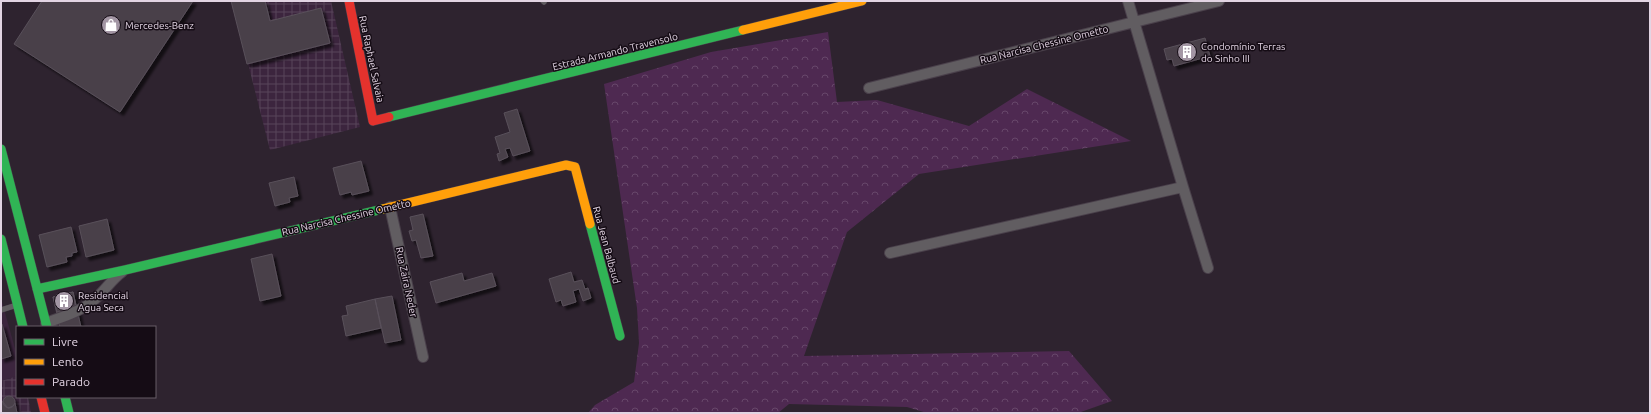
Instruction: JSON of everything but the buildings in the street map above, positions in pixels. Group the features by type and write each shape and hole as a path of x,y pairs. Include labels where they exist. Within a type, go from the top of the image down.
{"street":[{"name":"Rua Raphael Salvaia","path":"349,1 373,121"},
{"name":"Estrada Armando Travensolo","path":"373,121 862,1"},
{"path":"1128,1 1208,268"},
{"name":"Rua Narcisa Chessine Ometto","path":"869,88 1219,1"},
{"path":"1,149 46,325"},
{"name":"Rua Narcisa Chessine Ometto","path":"37,289 125,270 566,165"},
{"name":"Rua Jean Balbaud","path":"566,165 575,167 620,336"},
{"path":"1,186 13,194"},
{"path":"890,252 1183,188"},
{"name":"Rua Zaira Neder","path":"390,207 423,357"},
{"path":"1,239 5,272 18,305 23,326"},
{"name":"Rua Narcisa Chessine Ometto","path":"46,325 79,310 94,300 110,281 125,270"},
{"path":"41,398 45,413"},
{"path":"65,398 69,413"}],"lane":[{"path":"1,310 18,305"}],"shaded area":[{"path":"232,1 331,1 360,127 270,150"},
{"path":"1,298 16,352 16,376 1,381"},
{"path":"16,376 16,398 28,398 31,413 1,413 1,381"}],"green space":[{"path":"828,32 837,102 877,100 969,126 1027,89 1131,141 919,174 847,232 804,356 1069,351 1112,401 1078,413 927,413 907,407 789,404 778,413 588,413 595,405 634,382 639,343 637,308 604,84 711,52"}],"traffic: fast":[{"path":"389,117 743,30"},
{"path":"1,149 47,326"},
{"path":"37,289 125,270 383,209"},
{"path":"590,224 620,336"},
{"path":"1,239 23,326"},
{"path":"65,398 69,413"}],"traffic: slow":[{"path":"743,30 862,1"},
{"path":"383,209 566,165 575,167 590,224"}],"traffic: jam":[{"path":"349,1 373,121 389,117"},
{"path":"41,398 45,413"}],"place":[{"name":"Mercedes-Benz","path":"111,25"},
{"name":"Condomínio Terras do Sinho III","path":"1187,52"},
{"name":"Residencial Agua Seca","path":"64,301"}]}
